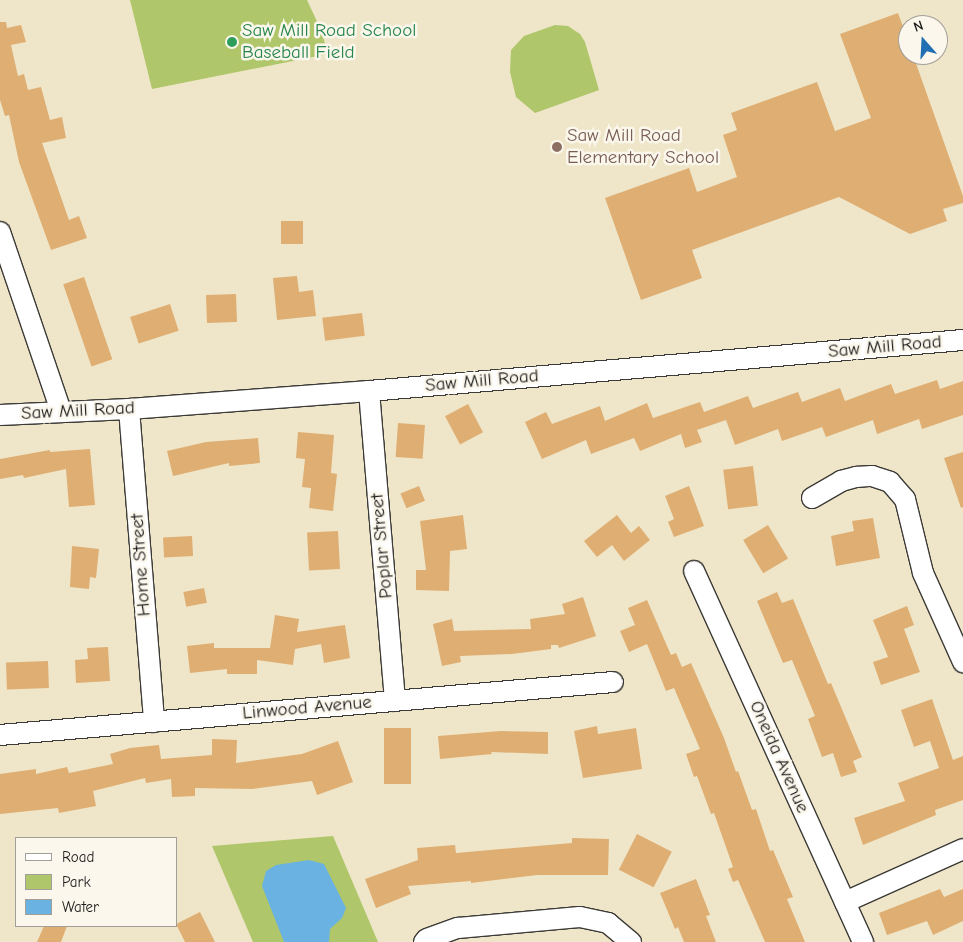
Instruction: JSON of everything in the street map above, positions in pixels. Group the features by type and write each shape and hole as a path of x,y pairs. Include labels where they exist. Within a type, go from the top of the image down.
{"street":[{"path":"0,232 61,411"},
{"name":"Saw Mill Road","path":"0,415 369,391 963,340"},
{"name":"Poplar Street","path":"369,391 394,701"},
{"name":"Home Street","path":"129,408 154,722"},
{"path":"812,498 841,481 856,477 872,476 890,482 905,499 923,573 963,662"},
{"name":"Oneida Avenue","path":"694,571 863,942"},
{"name":"Linwood Avenue","path":"0,735 613,682"},
{"path":"845,902 963,850"},
{"path":"424,942 427,939 458,928 580,917 608,923 631,942"}],"green space":[{"name":"Saw Mill Road School Baseball Field","path":"130,0 307,0 321,30 328,54 152,89"},
{"path":"555,25 568,26 580,34 585,42 599,90 535,113 516,97 510,72 511,50 524,36"},
{"path":"333,836 378,942 253,942 212,846"}],"water":[{"path":"309,860 324,864 346,908 342,918 330,929 329,942 284,942 262,886 266,871 276,865"}],"building":[{"path":"898,13 898,65 917,65 963,196 963,203 943,209 947,221 910,234 839,197 692,250 702,278 641,300 605,198 689,168 697,192 737,177 723,135 737,130 731,113 817,82 835,131 871,118 840,34"},
{"path":"0,22 6,22 7,28 21,25 26,42 11,45 18,76 24,74 28,90 41,87 50,120 62,117 66,138 42,143 69,220 79,216 87,238 51,250 19,162 9,115 5,116 0,100"},
{"path":"281,221 303,221 303,244 281,244"},
{"path":"297,276 299,292 313,290 316,316 277,320 273,278"},
{"path":"84,277 112,359 92,366 63,284"},
{"path":"236,294 237,322 207,323 206,295"},
{"path":"170,304 179,331 139,344 130,317"},
{"path":"362,313 365,336 325,341 322,318"},
{"path":"937,380 940,389 963,381 963,415 922,429 919,419 877,434 873,420 826,437 822,427 782,441 778,429 735,445 726,420 697,430 702,442 685,448 681,434 640,451 634,438 591,454 586,440 542,459 525,422 546,412 552,424 600,406 605,421 647,403 653,418 700,402 704,412 748,396 753,408 798,392 802,402 840,388 845,401 891,384 895,394"},
{"path":"468,404 483,432 460,444 445,416"},
{"path":"398,423 425,425 423,459 396,457"},
{"path":"298,432 334,435 331,473 337,474 333,511 309,508 311,488 302,487 305,459 296,458"},
{"path":"258,438 260,463 229,466 229,463 173,476 167,451 206,442"},
{"path":"90,449 95,505 69,507 66,469 24,478 23,475 0,479 0,459 50,450 50,452"},
{"path":"963,452 963,507 961,508 944,458"},
{"path":"753,466 758,506 728,509 723,470"},
{"path":"419,486 425,501 406,508 400,493"},
{"path":"689,486 704,526 674,537 668,522 674,519 665,496"},
{"path":"463,515 467,549 450,551 449,591 416,590 416,570 426,570 420,521"},
{"path":"617,515 631,533 639,526 650,540 624,561 612,545 597,557 584,541"},
{"path":"873,518 880,558 836,566 831,536 854,531 852,521"},
{"path":"768,525 788,558 763,573 743,540"},
{"path":"338,531 340,569 309,571 307,533"},
{"path":"192,536 193,556 164,557 163,538"},
{"path":"72,546 99,549 96,578 90,577 89,589 70,587"},
{"path":"204,588 207,603 186,607 183,592"},
{"path":"777,592 782,603 793,599 828,684 831,683 862,757 853,761 857,772 841,777 833,753 822,757 808,719 815,716 792,660 783,663 757,601"},
{"path":"583,597 596,636 559,648 558,645 551,645 551,649 512,654 460,656 461,662 442,666 433,624 452,619 454,631 531,629 530,619 565,614 562,604"},
{"path":"647,600 671,655 676,653 682,667 691,663 724,738 736,772 738,771 752,810 756,809 770,851 773,850 793,897 787,899 805,942 765,942 738,880 733,882 728,869 733,867 714,813 711,814 697,776 694,777 686,754 700,749 674,688 666,691 647,644 629,652 620,631 635,625 628,608"},
{"path":"907,606 914,625 904,629 920,672 881,685 873,662 888,657 873,620"},
{"path":"275,615 299,619 297,632 345,625 350,658 324,663 321,644 295,649 293,665 257,660 257,674 227,674 227,669 190,673 187,646 214,643 214,648 270,648"},
{"path":"108,647 110,681 76,683 75,660 88,659 87,648"},
{"path":"48,661 49,688 7,689 6,662"},
{"path":"932,699 953,760 963,756 963,800 935,810 936,815 863,845 854,818 905,801 898,783 939,768 930,741 914,747 901,710"},
{"path":"597,726 598,734 636,728 642,769 583,778 574,731"},
{"path":"384,728 411,728 411,784 384,784"},
{"path":"501,731 548,732 548,754 491,752 492,754 440,759 438,736"},
{"path":"212,739 237,740 236,763 302,754 338,741 353,782 317,795 312,781 252,789 195,788 195,796 172,797 171,779 146,783 145,778 93,791 96,806 59,813 58,808 0,814 0,774 36,769 36,774 67,767 69,773 113,764 110,754 130,748 159,745 161,759 212,755"},
{"path":"637,834 672,852 654,887 619,870"},
{"path":"572,838 609,839 608,875 537,875 471,883 471,881 408,886 411,894 376,908 365,879 418,860 417,848 455,845 456,853 572,843"},
{"path":"696,879 710,915 706,916 716,942 684,942 678,927 675,929 660,893"},
{"path":"940,889 944,897 963,889 963,921 933,935 927,921 887,935 879,913"},
{"path":"200,912 215,942 185,942 178,927 178,923"},
{"path":"44,927 67,927 61,942 37,942"}],"place":[{"name":"Saw Mill Road School Baseball Field","path":"232,42"},
{"name":"Saw Mill Road Elementary School","path":"557,147"}]}
